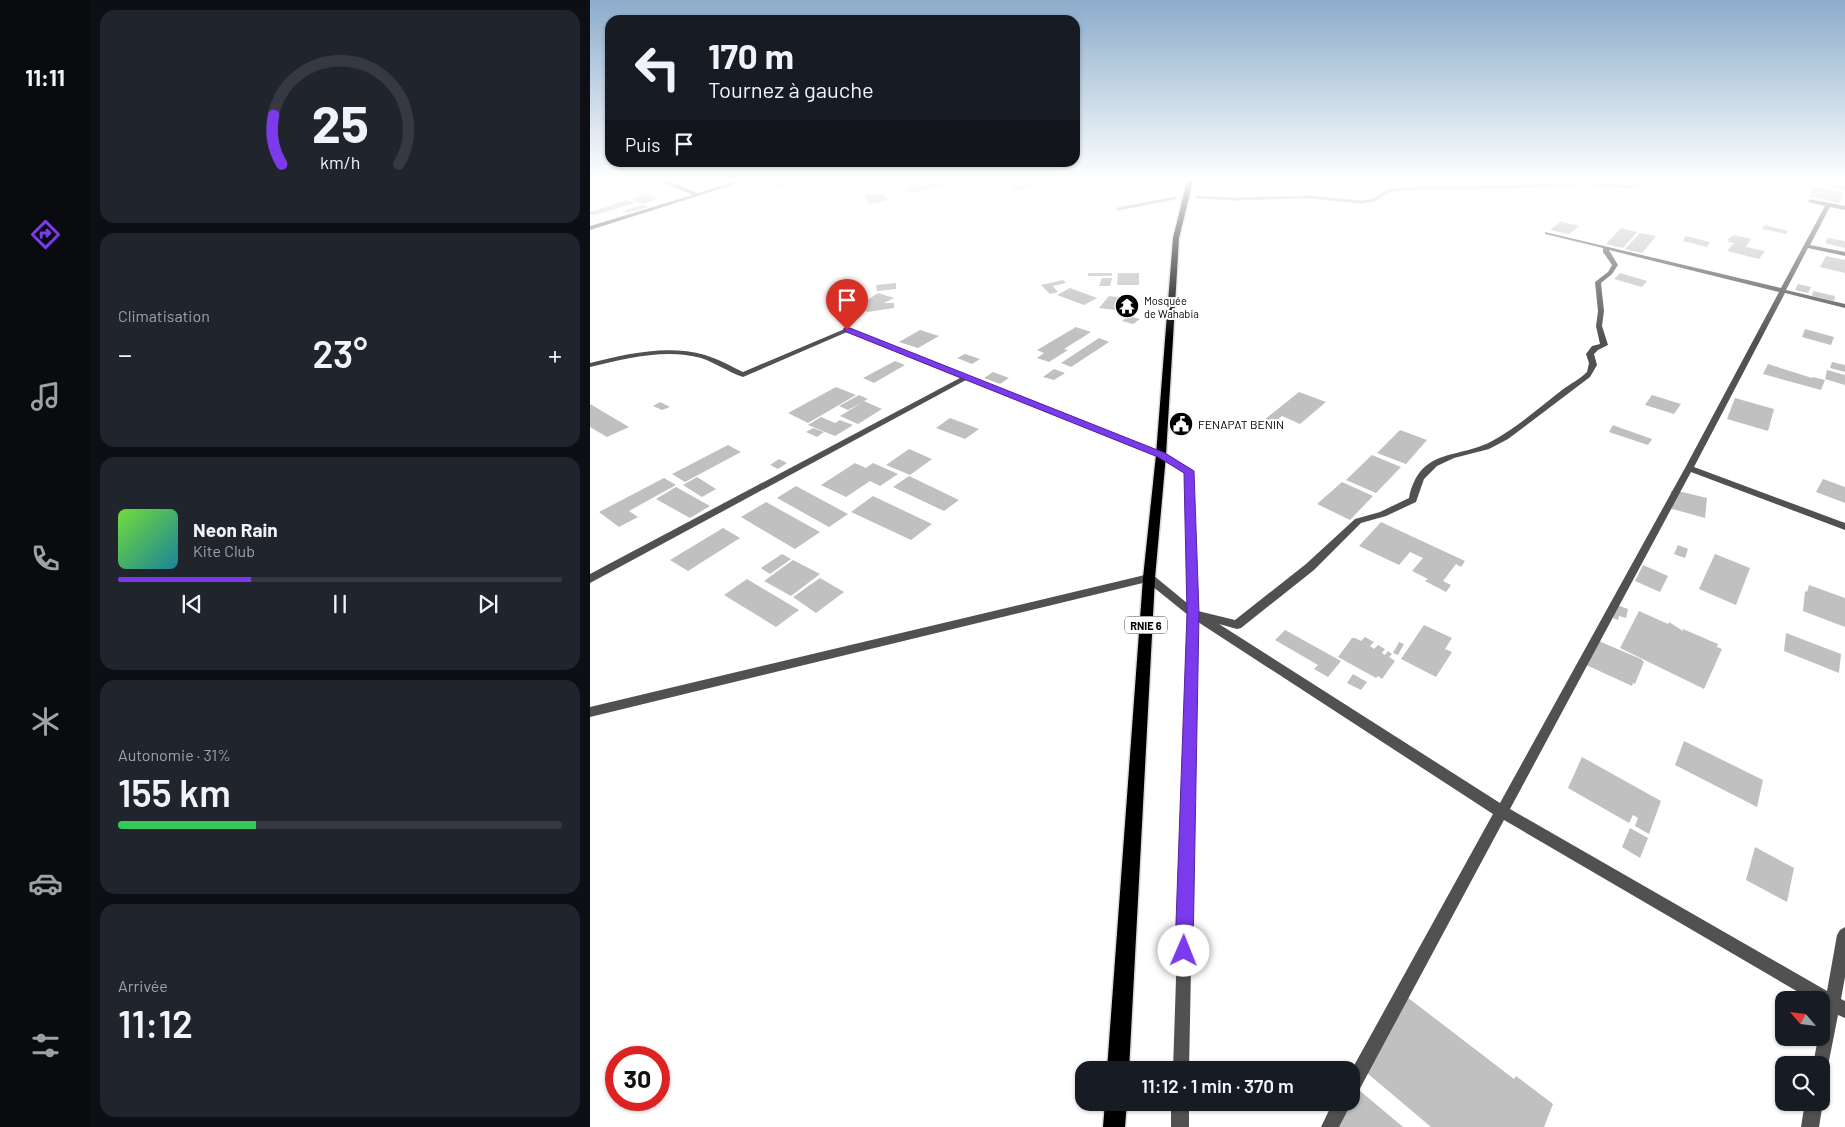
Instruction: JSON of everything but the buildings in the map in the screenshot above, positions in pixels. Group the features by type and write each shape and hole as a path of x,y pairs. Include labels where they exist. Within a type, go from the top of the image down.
{"main road":[{"name":"RNIE 6","path":"1119,1061 1149,578 1161,455 1177,234"},
{"path":"1114,1127 1115,1111"}],"street":[{"path":"1550,234 1845,306"},
{"path":"1360,1071 1689,468 1813,234"},
{"path":"1806,246 1845,254"},
{"path":"1193,613 1237,625 1310,567 1358,521 1383,514 1413,500 1416,486 1424,472 1447,456 1493,444 1522,427 1581,380 1592,370 1594,361 1590,354 1595,348 1604,345 1599,326 1602,311 1598,282 1610,273 1615,265 1606,252 1606,247"},
{"path":"590,365 612,359 670,353 700,356 743,375 847,330 1161,455 1189,471 1193,613 1181,1061"},
{"path":"590,579 965,378"},
{"path":"1689,468 1845,527"},
{"path":"590,712 1149,578 1193,613 1501,811 1839,1006"},
{"path":"1824,1056 1839,1006 1845,935"},
{"path":"1180,1111 1180,1127"},
{"path":"1330,1127 1338,1111"},
{"path":"1810,1127 1813,1111"}],"place":[{"name":"Mosquée de Wahabia","path":"1127,306"},
{"name":"FENAPAT BENIN","path":"1181,424"}],"route":[{"path":"847,330 1161,455 1189,471 1193,613 1184,951"}]}
